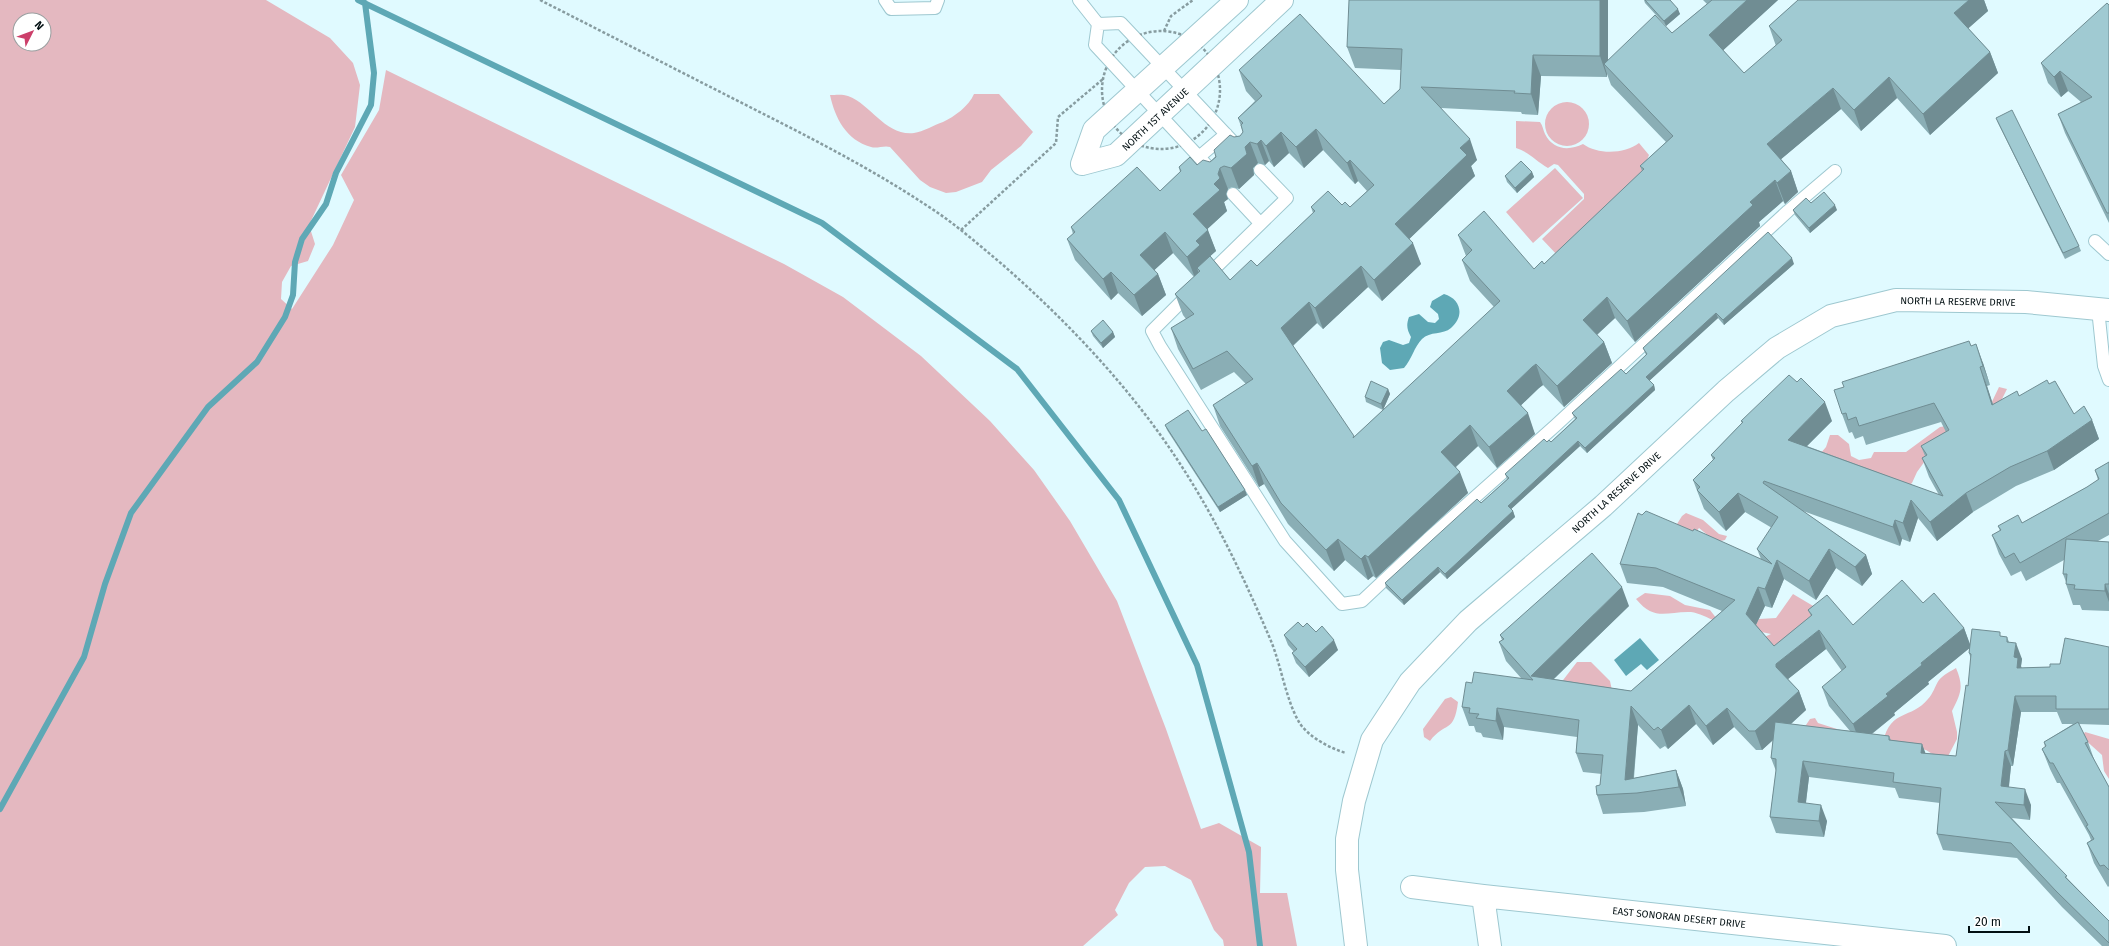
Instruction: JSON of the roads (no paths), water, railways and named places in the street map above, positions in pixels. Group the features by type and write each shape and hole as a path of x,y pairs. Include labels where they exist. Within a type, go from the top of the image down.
{"street":[{"name":"NORTH 1ST AVENUE","path":"1237,0 1094,130 1082,164 1116,155 1282,0"},
{"name":"NORTH LA RESERVE DRIVE","path":"1356,946 1347,870 1347,839 1354,801 1372,740 1410,682 1468,621 1604,506 1726,391 1777,348 1831,316 1896,300 2026,302 2104,310"},
{"name":"EAST SONORAN DESERT DRIVE","path":"1412,887 1945,946"},
{"path":"1483,896 1490,946"}],"lane":[{"path":"885,0 891,9 936,8 938,0"},
{"path":"1079,0 1098,24 1095,45 1216,176"},
{"path":"1098,24 1121,24 1243,152"},
{"path":"1199,158 1226,134"},
{"path":"1260,170 1287,198 1152,331 1160,346 1285,541 1342,604 1362,601 1428,538 1567,416 1788,211 1835,171"},
{"path":"1233,194 1260,223"},
{"path":"2095,241 2109,254"},
{"path":"2104,310 2104,366 2109,380"}],"water":[{"path":"1444,294 1450,296 1459,308 1458,318 1455,323 1451,328 1444,332 1429,335 1422,339 1404,368 1390,370 1382,363 1380,348 1383,342 1389,340 1403,345 1409,343 1411,337 1407,323 1409,317 1419,314 1428,322 1435,323 1439,319 1438,314 1430,307 1432,301"},
{"path":"1640,638 1659,660 1647,670 1641,664 1626,676 1614,660"}],"waterway":[{"path":"358,0 822,223 1017,369 1119,500 1197,665 1249,852 1260,946"},
{"path":"0,809 84,657 105,584 131,513 208,407 257,362 285,317 293,295 295,262 302,239 326,204 336,173 371,105 374,73 365,3"}]}
